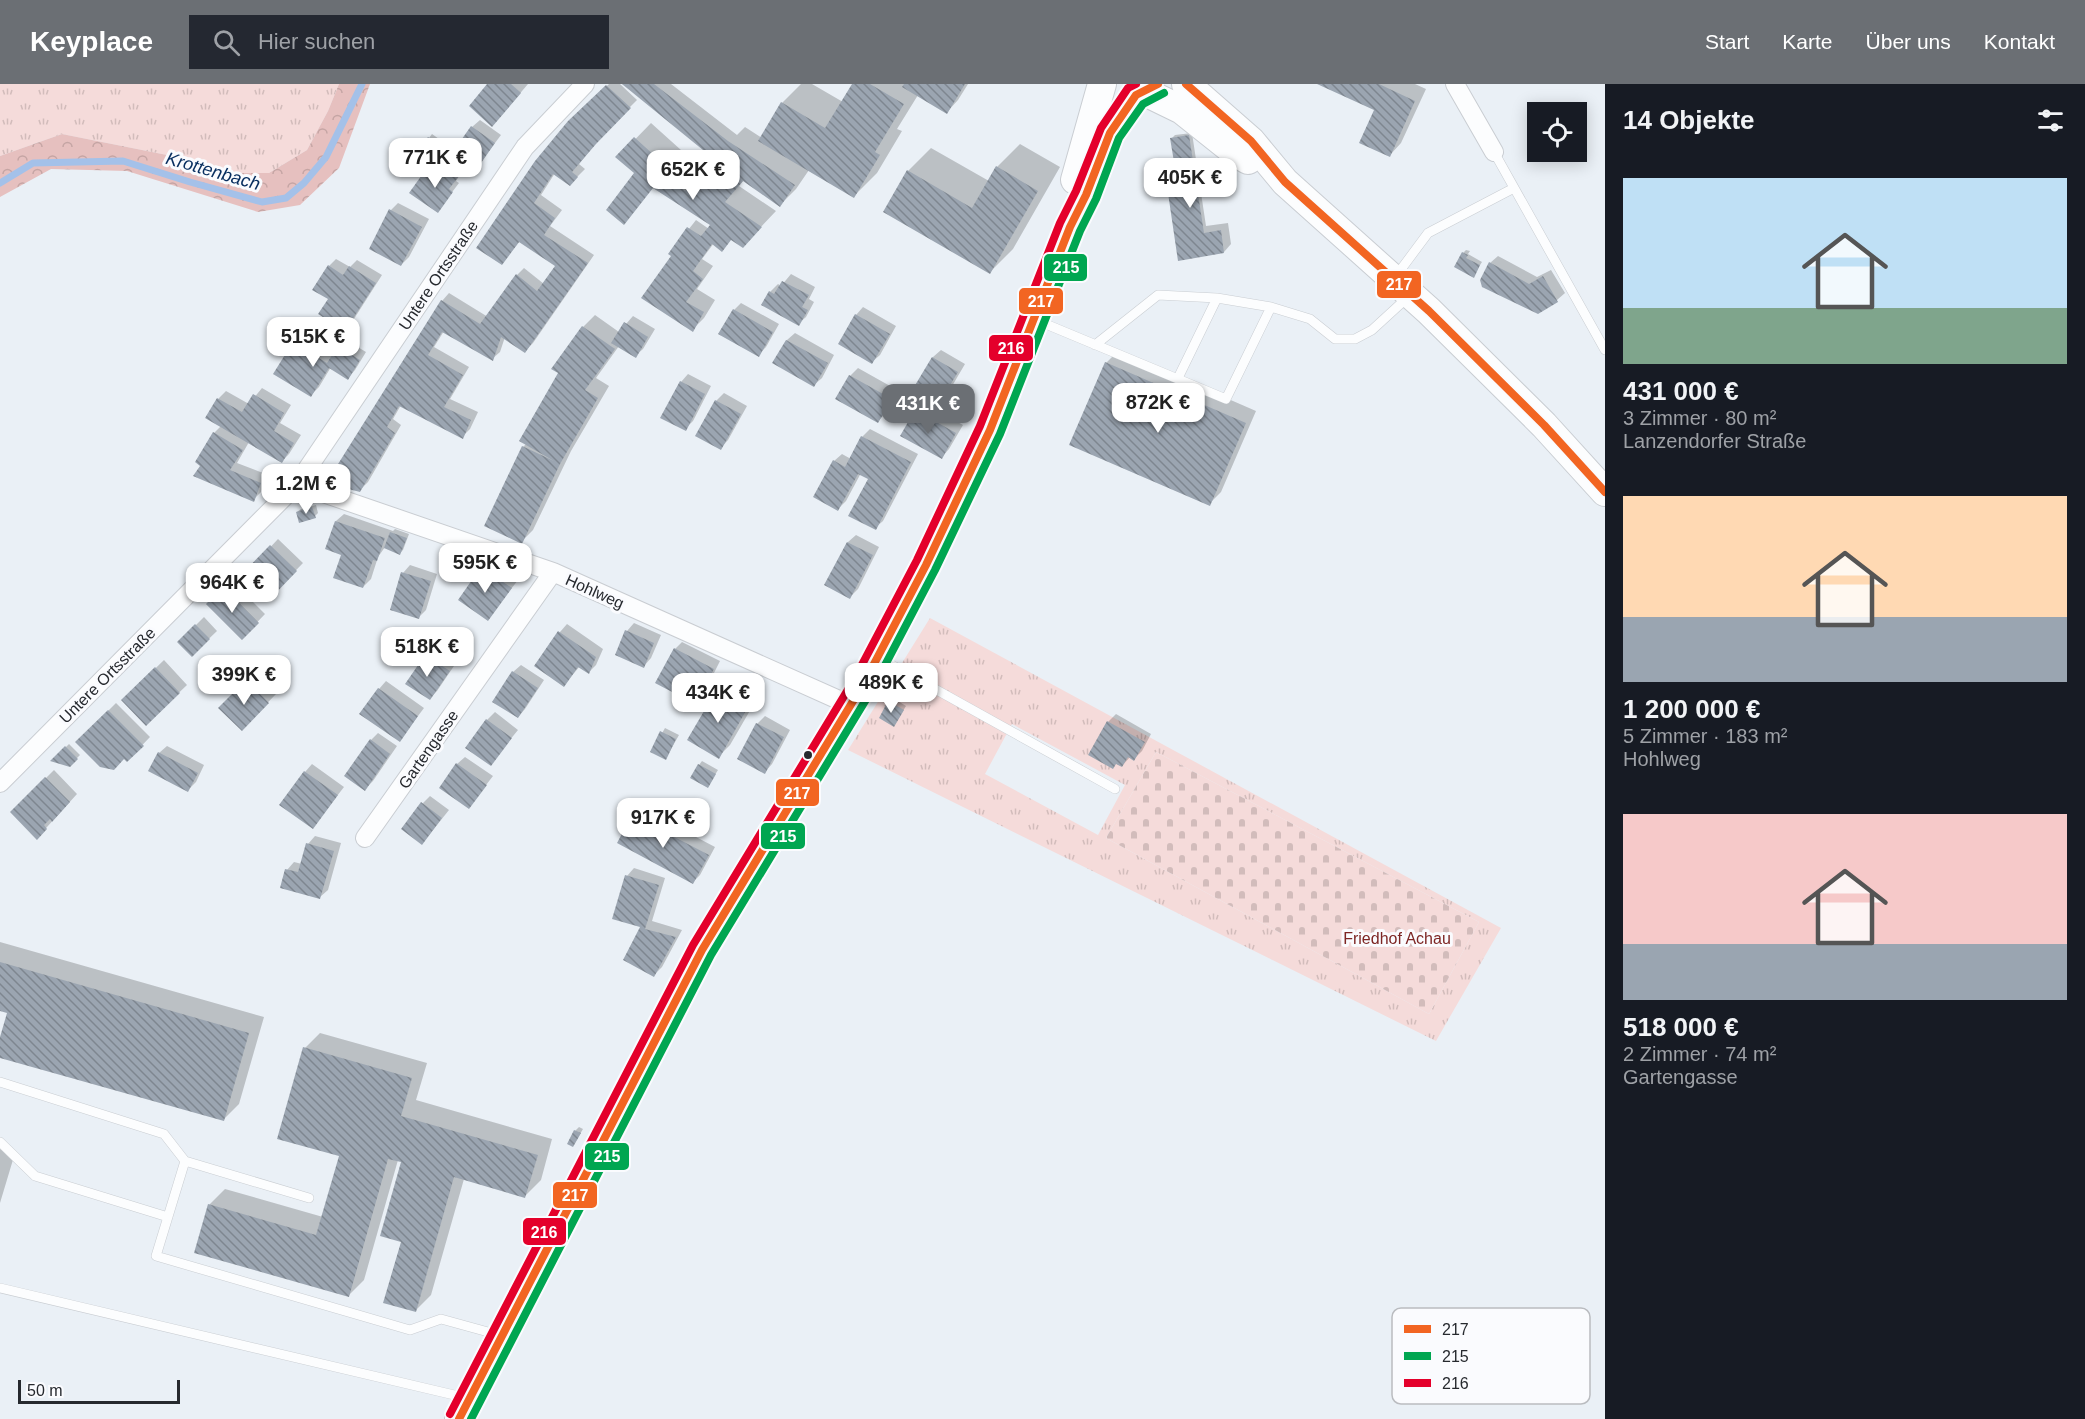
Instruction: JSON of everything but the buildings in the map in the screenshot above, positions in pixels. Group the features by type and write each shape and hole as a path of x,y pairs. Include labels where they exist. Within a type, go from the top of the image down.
{"main road":[{"path":"1070,227 1072,190 1103,84 1121,94 1146,90 1182,110 1236,153 1285,182"},
{"path":"1186,84 1251,141 1285,182 1402,287 1544,425 1605,492"},
{"path":"464,1409 702,950 878,658 926,566 990,430 1070,227 1086,195 1110,133 1146,90"}],"street":[{"name":"Untere Ortsstraße","path":"0,783 297,484 525,147 585,84"},
{"path":"1455,84 1494,152"},
{"name":"Hohlweg","path":"297,484 553,572 850,705"},
{"name":"Gartengasse","path":"365,838 553,572"}],"lane":[{"path":"1494,152 1605,350"},
{"path":"1095,345 1158,296 1217,298 1271,307 1310,319 1335,339 1355,339 1372,330 1402,287 1428,232 1514,188"},
{"path":"1178,378 1217,298"},
{"path":"1034,319 1226,399 1271,307"},
{"path":"878,658 1115,789"},
{"path":"0,1082 164,1134 185,1161 309,1198"},
{"path":"0,1142 35,1176 168,1217"},
{"path":"185,1161 156,1256 410,1330 441,1319 501,1336"},
{"path":"0,1288 464,1409"}],"green space":[{"path":"0,84 339,84 328,111 307,150 269,173 229,173 192,160 62,134 0,156"},
{"path":"339,84 370,84 339,168 300,205 258,212 127,171 51,169 0,197 0,156 62,134 192,160 229,173 269,173 307,150 328,111"},
{"path":"930,618 1501,928 1436,1041 848,750","holes":["1012,724 1125,785 1098,835 985,774","1156,752 1479,922 1429,1014 1106,838"]},
{"name":"Friedhof Achau","path":"1156,752 1479,922 1429,1014 1106,838"}],"waterway":[{"name":"Krottenbach","path":"0,183 33,163 123,161 262,202 286,198 304,183 326,157 362,84"}],"transit line":[{"name":"216","path":"450,1414 693,945 855,678 917,560 980,426 1060,223 1076,191 1101,128 1128,88 1136,84"},
{"name":"217","path":"459,1419 702,950 864,683 926,565 990,430 1070,227 1086,195 1110,133 1136,95 1158,84"},
{"name":"217","path":"1186,84 1251,141 1285,182 1429,311 1544,425 1605,492"},
{"name":"215","path":"471,1419 711,955 873,688 935,570 1000,434 1119,138 1143,104 1164,93"}]}
